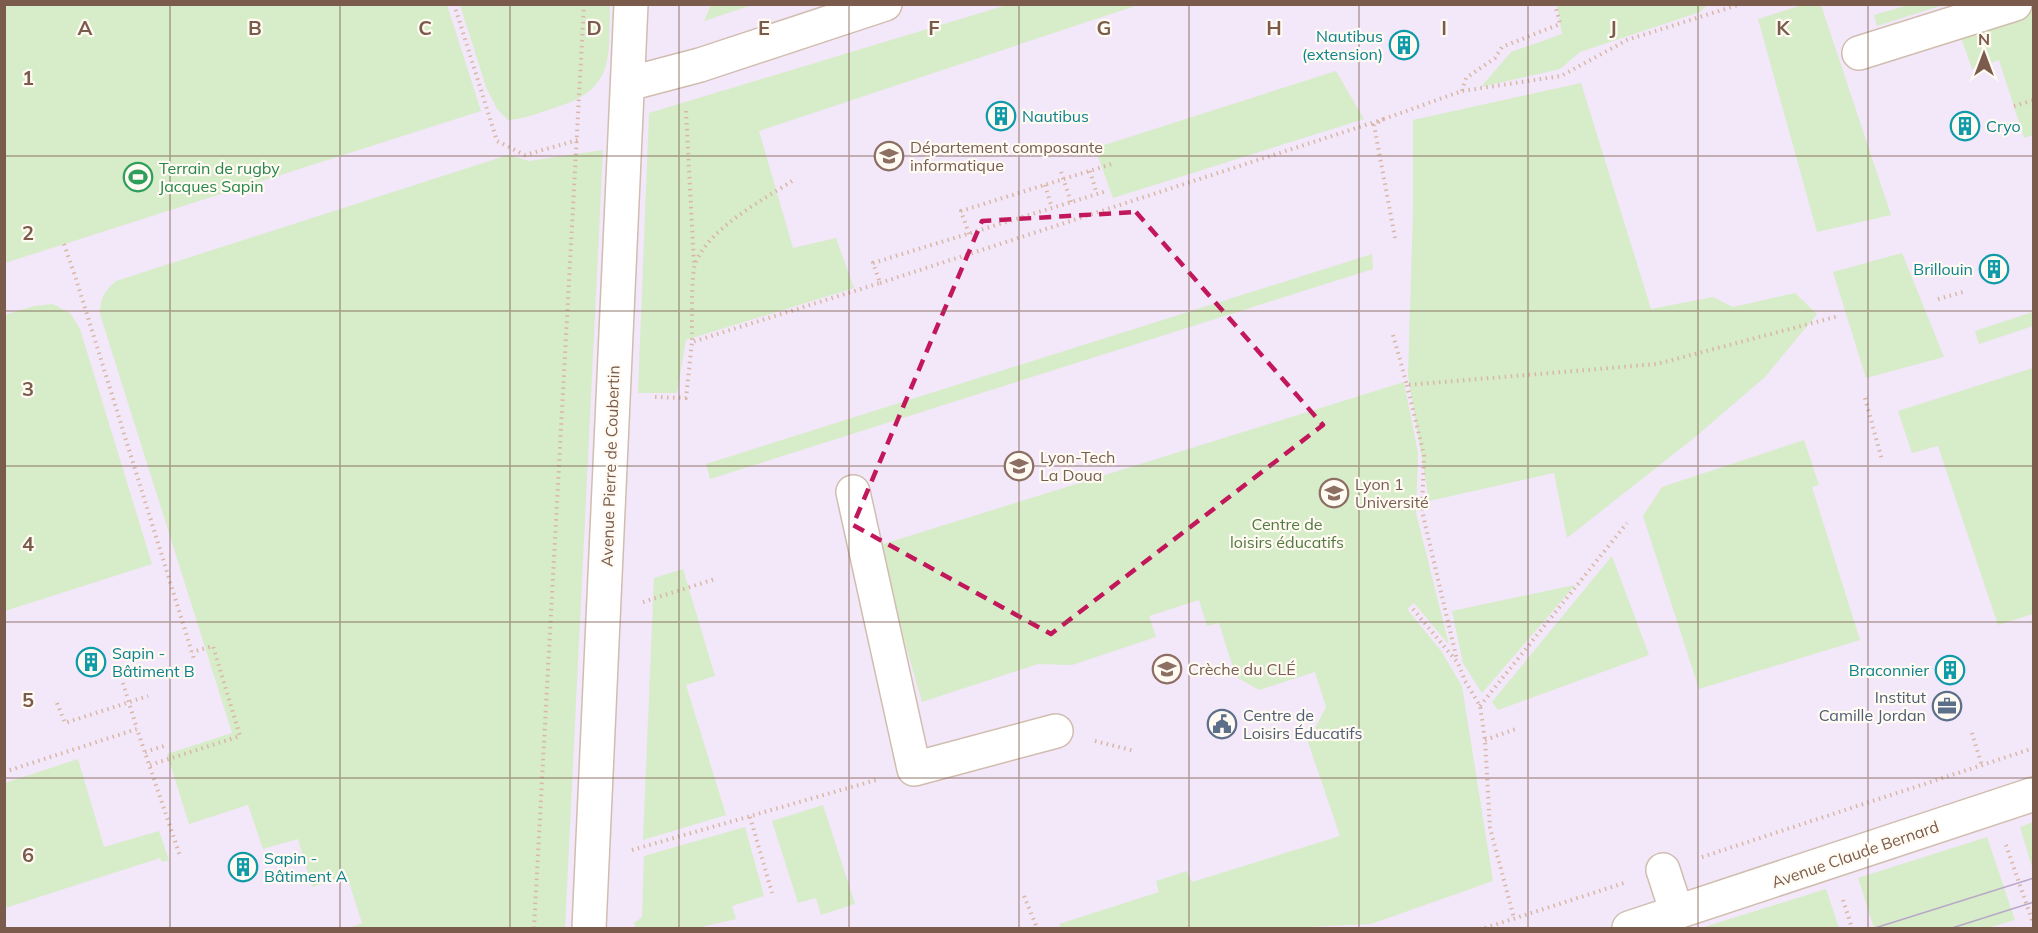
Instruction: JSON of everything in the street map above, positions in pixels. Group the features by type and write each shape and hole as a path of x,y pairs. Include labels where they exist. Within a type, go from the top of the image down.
{"street":[{"name":"Avenue Pierre de Coubertin","path":"588,928 631,4"},
{"path":"628,84 700,65 885,4"},
{"path":"1859,53 2015,4"},
{"path":"853,492 914,769 1056,731"},
{"name":"Avenue Claude Bernard","path":"1629,928 2034,794"},
{"path":"1663,870 1677,913"}],"path":[{"path":"454,4 497,141 525,155 578,140"},
{"path":"534,928 584,4"},
{"path":"1462,90 1466,78 1496,58 1502,47 1560,24 1555,4"},
{"path":"692,342 880,283 1384,118 1462,90 1561,76 1626,40 1741,4"},
{"path":"2014,106 2034,100"},
{"path":"655,397 686,398 692,342 694,266 685,103"},
{"path":"1384,118 1374,125 1395,238"},
{"path":"969,234 961,211 1115,163"},
{"path":"1090,171 1096,194"},
{"path":"1061,172 1071,202"},
{"path":"694,266 705,247 725,226 792,182"},
{"path":"1045,185 1052,208"},
{"path":"880,283 873,263 1107,191"},
{"path":"64,244 194,659"},
{"path":"1938,299 1963,292"},
{"path":"1407,385 1657,364 1839,316"},
{"path":"1393,335 1424,455 1422,511 1458,663 1465,681 1480,706 1485,740 1490,828 1514,918"},
{"path":"1865,398 1882,460"},
{"path":"1480,706 1627,524"},
{"path":"642,602 715,579"},
{"path":"1413,609 1458,663"},
{"path":"150,765 240,736 213,646 192,652"},
{"path":"123,683 180,856"},
{"path":"57,703 65,723 148,696"},
{"path":"4,772 137,729"},
{"path":"1485,740 1516,729"},
{"path":"1972,733 1982,765"},
{"path":"145,752 164,746"},
{"path":"1485,928 2034,747"},
{"path":"626,852 914,769"},
{"path":"1994,806 2034,926"},
{"path":"750,817 772,893"},
{"path":"1024,896 1037,928"}],"highlighted area":[{"path":"1136,212 1323,425 1051,634 853,525 982,221"}],"shaded area":[{"name":"Lyon 1 Université","path":"5,5 2033,5 2033,928 5,928"}],"green space":[{"name":"Terrain de rugby Jacques Sapin","path":"5,4 447,5 481,111 5,263"},
{"path":"711,4 752,5 704,21"},
{"path":"1010,4 1138,5 759,131 793,248 836,238 854,288 686,340 677,393 638,393 649,113"},
{"path":"1557,4 1707,5 1700,12 1580,52 1560,69 1481,87 1511,52 1562,34"},
{"path":"460,5 610,5 608,57 605,70 589,92 574,100 531,116 508,120 497,109 486,87"},
{"path":"1802,5 1821,5 1891,215 1817,232 1758,19"},
{"path":"1908,5 1943,5 1877,26 1874,15"},
{"path":"2015,5 2033,5 2033,135 2024,138 1999,60 1972,69 1956,23"},
{"path":"1336,71 1364,119 1113,198 1095,148"},
{"path":"1581,83 1651,309 1713,297 1733,307 1795,293 1817,314 1765,377 1694,438 1567,538 1554,473 1429,501 1408,376 1413,213 1413,120"},
{"path":"603,150 565,928 352,928 362,923 347,876 312,887 298,839 263,849 248,805 189,824 167,754 232,733 100,314 102,300 108,288 116,281 508,155 529,161"},
{"path":"1902,253 1944,357 1866,378 1833,272"},
{"path":"1372,254 1373,269 710,479 706,464"},
{"path":"53,304 70,313 80,329 152,564 5,611 5,315 34,306"},
{"path":"2033,312 2033,326 1979,344 1975,331"},
{"path":"2033,368 2033,614 1998,625 1938,446 1912,453 1898,411"},
{"name":"Centre de loisirs éducatifs","path":"1404,382 1418,453 1416,513 1449,645 1414,603 1407,609 1441,651 1462,686 1493,881 1371,924 1286,928 1061,928 1059,924 1159,892 1156,881 1187,871 1192,882 1340,836 1308,742 1326,707 1315,672 1259,690 1236,677 1219,623 1207,626 1199,600 1149,616 1156,637 1072,665 1038,664 922,702 877,546"},
{"path":"1804,440 1819,485 1812,487 1860,640 1699,689 1643,516 1662,487"},
{"path":"1612,556 1649,655 1498,710 1492,702"},
{"path":"683,569 715,676 686,685 726,815 643,840 654,578"},
{"path":"1575,585 1482,693 1463,663 1452,611"},
{"path":"78,759 104,847 159,831 169,860 162,862 160,858 5,908 5,783"},
{"path":"823,805 855,904 821,915 816,898 798,903 772,821"},
{"path":"2034,822 2033,870 2020,827"},
{"path":"745,827 764,896 732,906 736,919 697,928 636,928 634,923 642,917 644,856"},
{"path":"1987,837 2015,920 1988,928 1874,928 1858,878"},
{"path":"1826,889 1839,928 1701,928"}],"tram line":[{"path":"1875,928 2034,878"},
{"path":"1952,928 2034,902"}],"place":[{"name":"Nautibus (extension)","path":"1404,45"},
{"name":"Nautibus","path":"1001,116"},
{"name":"Cryo","path":"1965,126"},
{"name":"Département composante informatique","path":"889,156"},
{"name":"Terrain de rugby Jacques Sapin","path":"138,177"},
{"name":"Brillouin","path":"1994,269"},
{"name":"Lyon-Tech La Doua","path":"1019,466"},
{"name":"Lyon 1 Université","path":"1334,493"},
{"name":"Sapin - Bâtiment B","path":"91,662"},
{"name":"Crèche du CLÉ","path":"1167,669"},
{"name":"Braconnier","path":"1950,670"},
{"name":"Institut Camille Jordan","path":"1947,706"},
{"name":"Centre de Loisirs Éducatifs","path":"1222,724"},
{"name":"Sapin - Bâtiment A","path":"243,867"}]}
